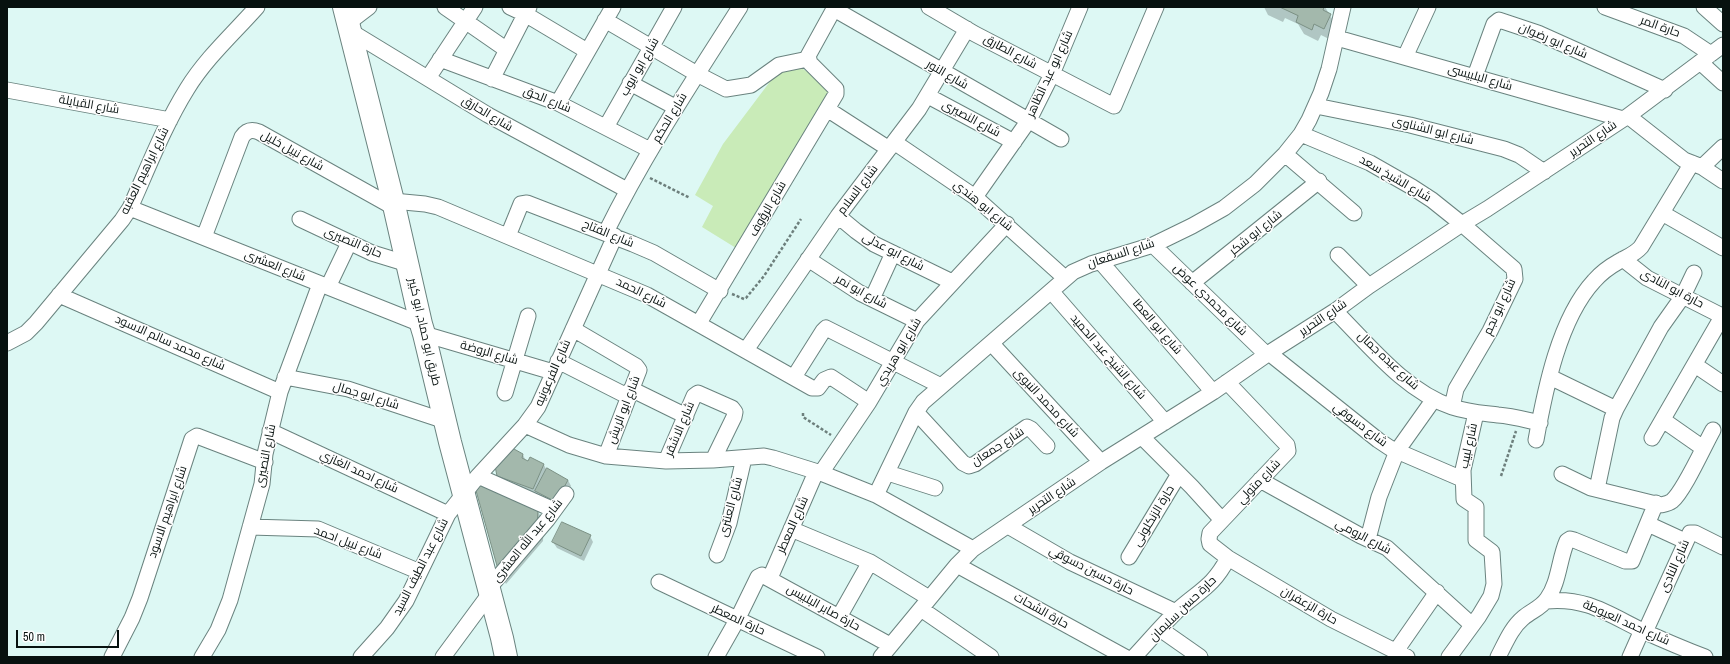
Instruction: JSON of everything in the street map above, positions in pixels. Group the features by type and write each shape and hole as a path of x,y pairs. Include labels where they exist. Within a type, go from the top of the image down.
{"main road":[{"name":"طريق ابو حماد, ابو كبير","path":"348,20 394,204 445,422 490,590 506,657"}],"street":[{"path":"348,20 369,7"},
{"path":"445,7 507,50"},
{"path":"428,78 475,7"},
{"path":"510,7 527,11 587,51"},
{"name":"شارع ابو ايوب","path":"606,127 674,7"},
{"name":"شارع الحكم","path":"611,234 627,190 637,171 675,107 740,7"},
{"name":"شارع الطارق","path":"929,7 1114,106 1156,7"},
{"name":"شارع ابو عبد الظاهر","path":"975,197 1029,120 1052,74 1080,7"},
{"name":"شارع السقعان","path":"876,495 888,473 916,412 923,402 992,344 1065,278 1082,268 1100,261 1153,245 1224,208 1255,184 1285,154 1301,134 1316,106 1329,69 1343,7"},
{"path":"1405,57 1428,7"},
{"name":"حارة المر","path":"1605,7 1684,36 1712,54 1723,83"},
{"path":"1704,7 1723,24"},
{"name":"شارع ابراهيم العقبه","path":"7,343 26,333 113,231 130,208 170,120 188,88 202,68 251,8"},
{"path":"558,103 609,13 651,47 726,89 751,86 780,65 808,59 809,53 834,8"},
{"name":"شارع النور","path":"834,8 942,72 1061,139"},
{"path":"492,79 527,11"},
{"name":"شارع الحارق","path":"348,20 428,78 515,131 627,190"},
{"name":"شارع ابو رضوان","path":"1475,76 1494,24 1500,20 1538,34 1664,90"},
{"name":"شارع السلام","path":"746,350 838,216 928,96 968,29"},
{"name":"شارع البلبيسى","path":"1337,38 1625,118"},
{"name":"شارع التحرير","path":"881,657 957,565 973,549 1101,462 1213,392 1462,224 1625,118 1712,54"},
{"name":"شارع الحق","path":"440,59 558,103 650,150"},
{"name":"شارع الرؤوف","path":"699,323 721,290 836,94 836,89 808,59"},
{"path":"630,83 675,107"},
{"name":"شارع القبايلة","path":"7,90 170,120"},
{"name":"شارع النصيرى","path":"928,96 1014,142"},
{"name":"شارع ابو الشناوى","path":"1316,106 1410,125 1504,149 1519,155 1544,172"},
{"name":"شارع ابو هندي","path":"827,109 892,145 975,197 1007,224 1065,278"},
{"path":"1625,118 1684,160 1697,165 1723,182"},
{"name":"شارع نبيل خليل","path":"204,237 242,137 249,130 259,132 394,204"},
{"name":"شارع الشيخ سعد","path":"1301,134 1348,153 1392,174 1432,200 1462,224"},
{"path":"1536,440 1550,377 1572,314 1585,291 1603,272 1634,254 1641,247 1662,213 1697,165 1723,147"},
{"path":"1285,154 1354,213"},
{"name":"شارع ابو شكر","path":"1192,283 1319,182"},
{"name":"شارع الفتاح","path":"508,236 521,204 525,203 611,234 654,253 721,290"},
{"name":"شارع الحمد","path":"394,204 425,204 438,207 598,273 647,294 816,389 826,378 831,378 869,402"},
{"name":"شارع العشرى","path":"130,208 324,285 423,329"},
{"path":"1662,213 1723,248"},
{"name":"شارع ابو عدلى","path":"838,216 865,238 952,282"},
{"name":"حارة النصيرى","path":"300,220 372,253 408,264"},
{"name":"شارع ابو هريدي","path":"819,472 869,402 917,321 1007,224"},
{"name":"شارع ابو نجم","path":"1452,407 1456,389 1490,331 1515,279 1515,274 1511,264 1462,224"},
{"name":"شارع الفرعونيه","path":"464,493 525,425 538,407 598,273 611,234"},
{"name":"شارع النصيرى","path":"202,657 218,630 230,600 264,473 270,431 285,377 324,285 349,243"},
{"name":"شارع محمدي عوض","path":"1153,245 1268,354"},
{"path":"872,299 893,253"},
{"path":"1338,255 1369,286"},
{"name":"شارع ابو نمر","path":"808,259 872,299 917,321"},
{"name":"حارة ابو النادى","path":"1623,259 1639,272 1723,316"},
{"name":"شارع ابو العطا","path":"1100,261 1213,392"},
{"path":"1597,489 1612,418 1616,409 1661,327 1683,296 1694,273"},
{"name":"شارع الشيخ عبد الحميد","path":"1051,291 1165,422"},
{"name":"شارع محمد سالم الاسود","path":"59,295 280,392"},
{"name":"شارع عبده جمال","path":"1335,311 1398,374 1423,394 1452,407 1476,413 1498,415 1540,423"},
{"path":"505,393 528,316"},
{"path":"1652,438 1723,316"},
{"path":"794,377 822,331 826,328 941,386"},
{"name":"شارع الروضة","path":"423,329 514,360 556,367 630,393 686,416"},
{"name":"شارع ابو الريش","path":"573,329 638,368 638,373 606,456"},
{"name":"شارع محمد النبوى","path":"992,344 1101,462"},
{"name":"شارع دسوقي","path":"1268,354 1378,440 1397,451 1462,479"},
{"path":"1694,365 1723,384"},
{"name":"شارع ابو جمال","path":"285,377 348,389 445,422"},
{"path":"1550,377 1616,409"},
{"name":"شارع متولي","path":"1215,548 1210,544 1210,533 1287,454 1287,445 1228,382"},
{"name":"شارع الاشقر","path":"666,461 694,396 698,392 732,408 735,412 713,460"},
{"path":"1368,539 1379,497 1397,451 1434,399"},
{"name":"شارع جمعان","path":"916,412 963,463 969,466 975,464 1027,427 1031,428 1047,446"},
{"name":"شارع لبيب","path":"1472,625 1486,606 1491,596 1494,584 1493,555 1490,548 1476,540 1476,507 1464,499 1462,479 1464,461 1476,413"},
{"path":"1663,420 1703,448"},
{"path":"525,425 569,445 606,456 666,461 713,460 764,456 773,458 819,472 876,495 973,549"},
{"path":"1562,474 1586,486 1656,504 1667,504 1675,498 1713,430"},
{"name":"شارع احمد الغازي","path":"270,431 448,514"},
{"name":"شارع ابراهيم الاسود","path":"112,657 132,618 140,598 192,439 197,436 265,462"},
{"path":"1142,437 1222,520"},
{"name":"شارع العنترى","path":"717,555 731,517 744,458"},
{"name":"شارع المعطر","path":"716,657 791,529 819,472"},
{"path":"888,473 935,488"},
{"name":"حارة الزنكلونى","path":"1129,557 1179,474"},
{"path":"478,476 554,510"},
{"name":"شارع الرومي","path":"1260,480 1378,543 1395,554 1472,625"},
{"name":"شارع عبد الطيف السيد","path":"361,657 377,641 397,615 448,514 464,493"},
{"name":"شارع عبد الله العشرى","path":"443,657 490,590 566,494"},
{"path":"1498,657 1511,632 1521,619 1546,601 1552,589 1567,541 1570,539 1574,540 1629,562 1632,561 1656,504"},
{"path":"1648,524 1686,541"},
{"name":"حارة حسين دسوقي","path":"1008,526 1070,562 1176,612"},
{"name":"شارع نبيل احمد","path":"250,527 318,529 420,572"},
{"path":"791,529 870,562 925,603 991,657"},
{"name":"شارع النادى","path":"1630,657 1644,631 1690,533 1692,532 1723,547"},
{"name":"حارة الزعفران","path":"1215,548 1228,558 1331,619 1401,655"},
{"name":"حارة حسن سليمان","path":"1134,657 1176,612 1213,581 1228,558"},
{"path":"839,617 870,562"},
{"name":"حارة الشحات","path":"957,565 1125,657"},
{"name":"حارة صابر البلبيس","path":"763,579 839,617 890,645"},
{"name":"حارة المعطر","path":"658,582 817,657"},
{"path":"1401,655 1437,592"},
{"name":"شارع احمد العيوطة","path":"1546,601 1572,601 1586,604 1705,657"},
{"path":"1449,657 1472,625"},
{"path":"1160,629 1200,657"}],"path":[{"path":"637,171 690,198"},
{"path":"721,290 741,298 746,298 764,276 801,220"},
{"path":"803,413 803,417 842,441"},
{"path":"1501,476 1520,419"}],"green space":[{"path":"787,59 833,88 736,248 702,227 713,206 695,195 723,144"}],"building":[{"path":"1280,7 1324,7 1323,10 1331,14 1324,29 1314,24 1312,30 1296,22 1298,16"},
{"path":"514,449 523,454 522,458 528,461 530,457 544,464 533,489 497,476 495,466"},
{"path":"547,468 568,480 556,502 535,491"},
{"path":"483,483 538,509 537,529 499,573 475,487"},
{"path":"562,522 591,535 581,556 552,542"}]}
